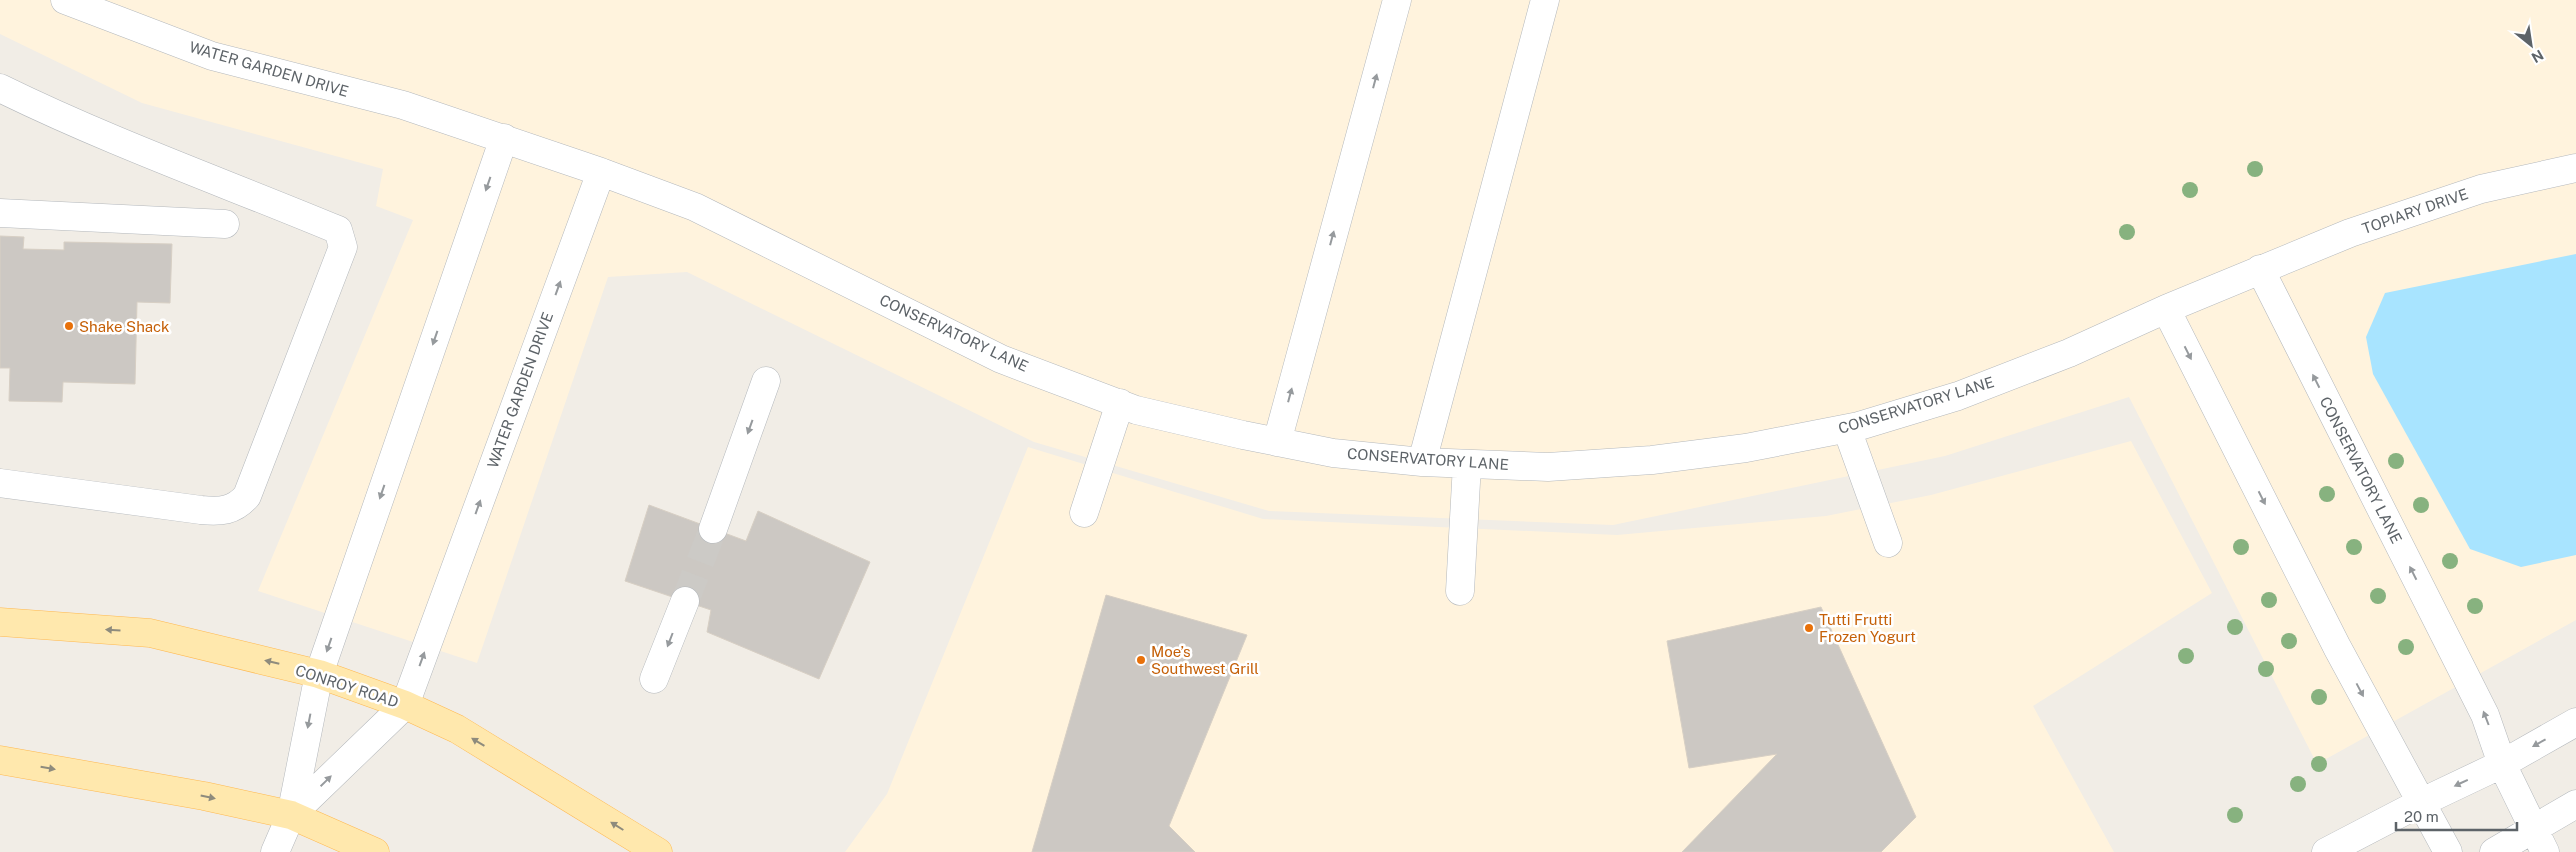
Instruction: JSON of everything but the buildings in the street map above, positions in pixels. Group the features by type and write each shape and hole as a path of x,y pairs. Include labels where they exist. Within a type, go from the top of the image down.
{"main road":[{"name":"CONROY ROAD","path":"0,622 150,632 319,674 405,705 457,729 658,852"},
{"path":"0,760 185,792 291,815 375,852"}],"street":[{"name":"WATER GARDEN DRIVE","path":"65,0 212,56 403,105 601,172 405,705"},
{"path":"1277,442 1397,0"},
{"path":"1422,462 1545,0"},
{"path":"0,88 51,113 189,172 236,188 338,230 343,247 247,496 237,507 219,512 0,483"},
{"path":"275,852 291,815 319,674 504,138"},
{"name":"TOPIARY DRIVE","path":"2260,269 2350,232 2465,194 2576,168"},
{"name":"CONSERVATORY LANE","path":"601,172 695,207 1001,359 1136,410 1277,442 1333,452 1422,462 1548,467 1652,460 1746,448 1847,429 1958,396 2069,353 2260,269 2485,715 2502,764 2540,840"},
{"path":"0,213 225,224"},
{"path":"2166,309 2337,647 2448,852"},
{"path":"713,529 766,381"},
{"path":"1084,513 1120,403"},
{"path":"1847,429 1888,542"},
{"path":"1460,591 1467,464"},
{"path":"654,679 685,601"},
{"path":"291,815 405,705"},
{"path":"2326,852 2420,802 2502,764 2576,722"},
{"path":"2494,852 2540,840 2576,804"}],"shaded area":[{"path":"0,0 2576,0 2576,620 2317,764 2129,397 1945,456 1613,525 1269,511 1034,442 687,272 608,277 477,663 258,591 413,220 376,206 383,169 142,103 0,34"},
{"path":"2131,441 2212,593 2033,706 2114,852 845,852 887,794 1028,447 1263,519 1617,535 1826,516 1931,495"}],"water":[{"path":"2576,254 2576,555 2521,567 2470,549 2373,374 2366,337 2385,293"}],"tunnel":[{"path":"685,601 713,529"}],"place":[{"name":"Shake Shack","path":"69,326"},
{"name":"Tutti Frutti Frozen Yogurt","path":"1809,628"},
{"name":"Moe’s Southwest Grill","path":"1141,660"}]}
